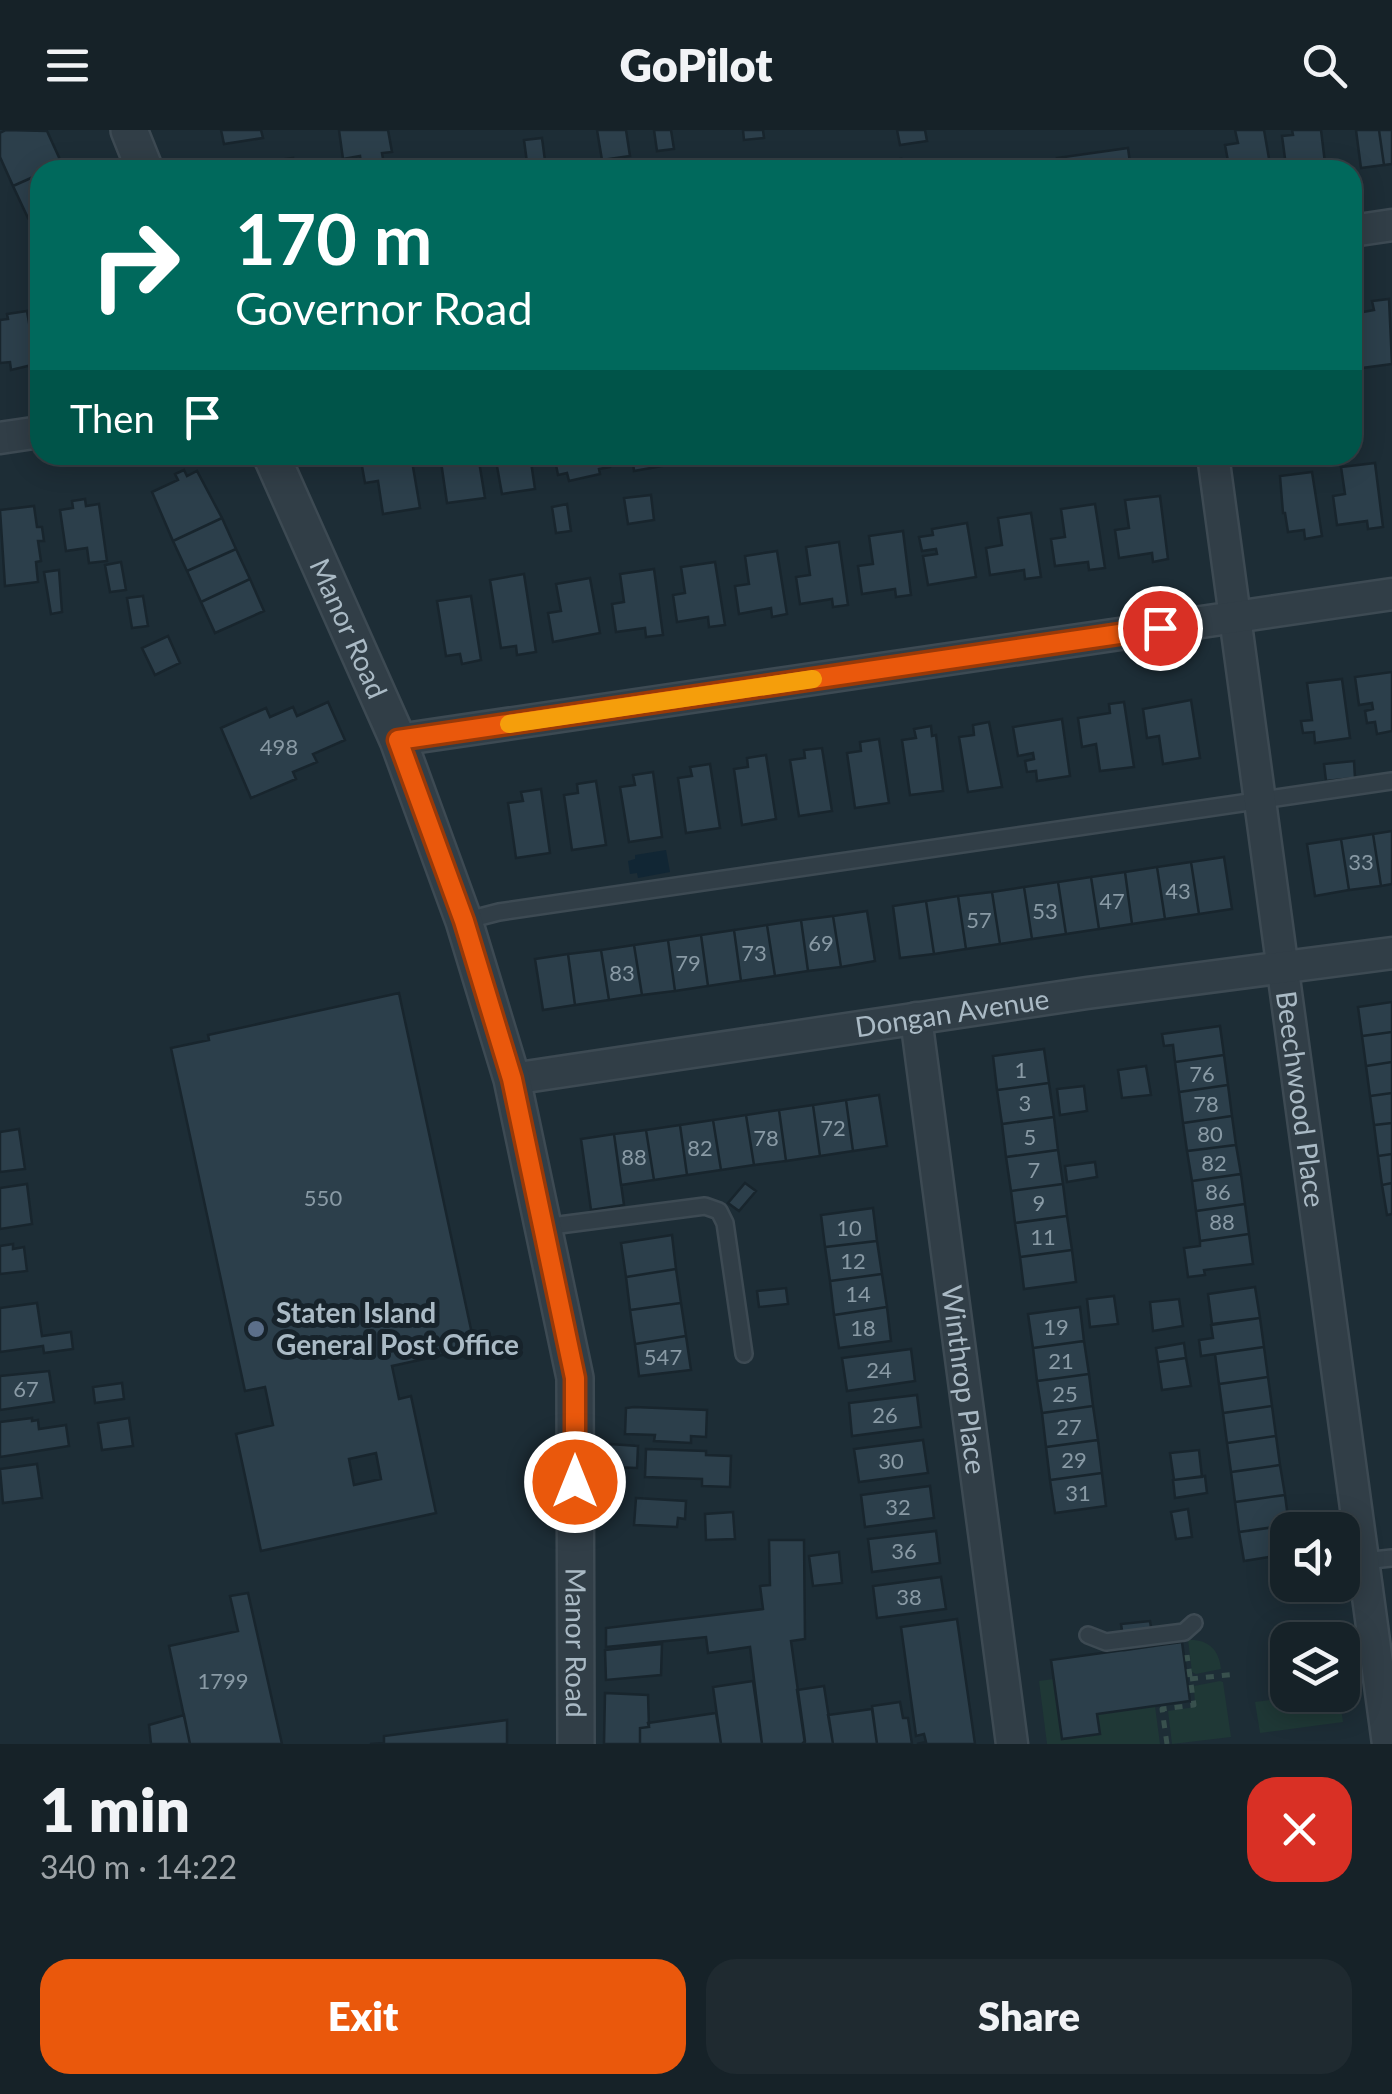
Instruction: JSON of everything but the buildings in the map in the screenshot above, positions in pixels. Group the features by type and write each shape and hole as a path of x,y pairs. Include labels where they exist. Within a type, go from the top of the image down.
{"street":[{"path":"129,130 142,160"},
{"path":"1362,230 1392,225"},
{"path":"0,438 30,434"},
{"name":"Manor Road","path":"274,465 398,740 464,921 512,1079 575,1378 576,1744"},
{"name":"Beechwood Place","path":"1213,465 1280,966 1378,1560 1388,1744"},
{"path":"398,740 1392,594"},
{"name":"Dongan Avenue","path":"512,1079 916,1018 1392,953"},
{"name":"Winthrop Place","path":"916,1018 1012,1744"}],"lane":[{"path":"464,921 499,912 1392,781"},
{"path":"544,1227 713,1208 725,1224 744,1354"},
{"path":"1088,1635 1106,1642 1184,1632 1194,1623"}],"path":[{"path":"1167,1744 1162,1709 1194,1704 1186,1641"},
{"path":"1190,1679 1236,1674"}],"green space":[{"path":"1188,1640 1211,1647 1221,1669 1192,1672"},
{"path":"1054,1679 1063,1739 1100,1734 1097,1714 1155,1706 1160,1744 1047,1744 1039,1681"},
{"path":"1220,1681 1231,1737 1172,1744 1168,1711 1195,1707 1194,1686"},
{"path":"1270,1700 1270,1712 1342,1712 1343,1722 1260,1733 1255,1702"}],"water":[{"path":"666,850 670,872 638,878 637,873 630,874 628,861 635,859 635,855"}],"slow traffic":[{"path":"509,724 813,679"}],"place":[{"name":"Staten Island General Post Office","path":"256,1329"}],"route":[{"path":"575,1482 575,1378 512,1079 464,921 398,740 1160,628"}]}
